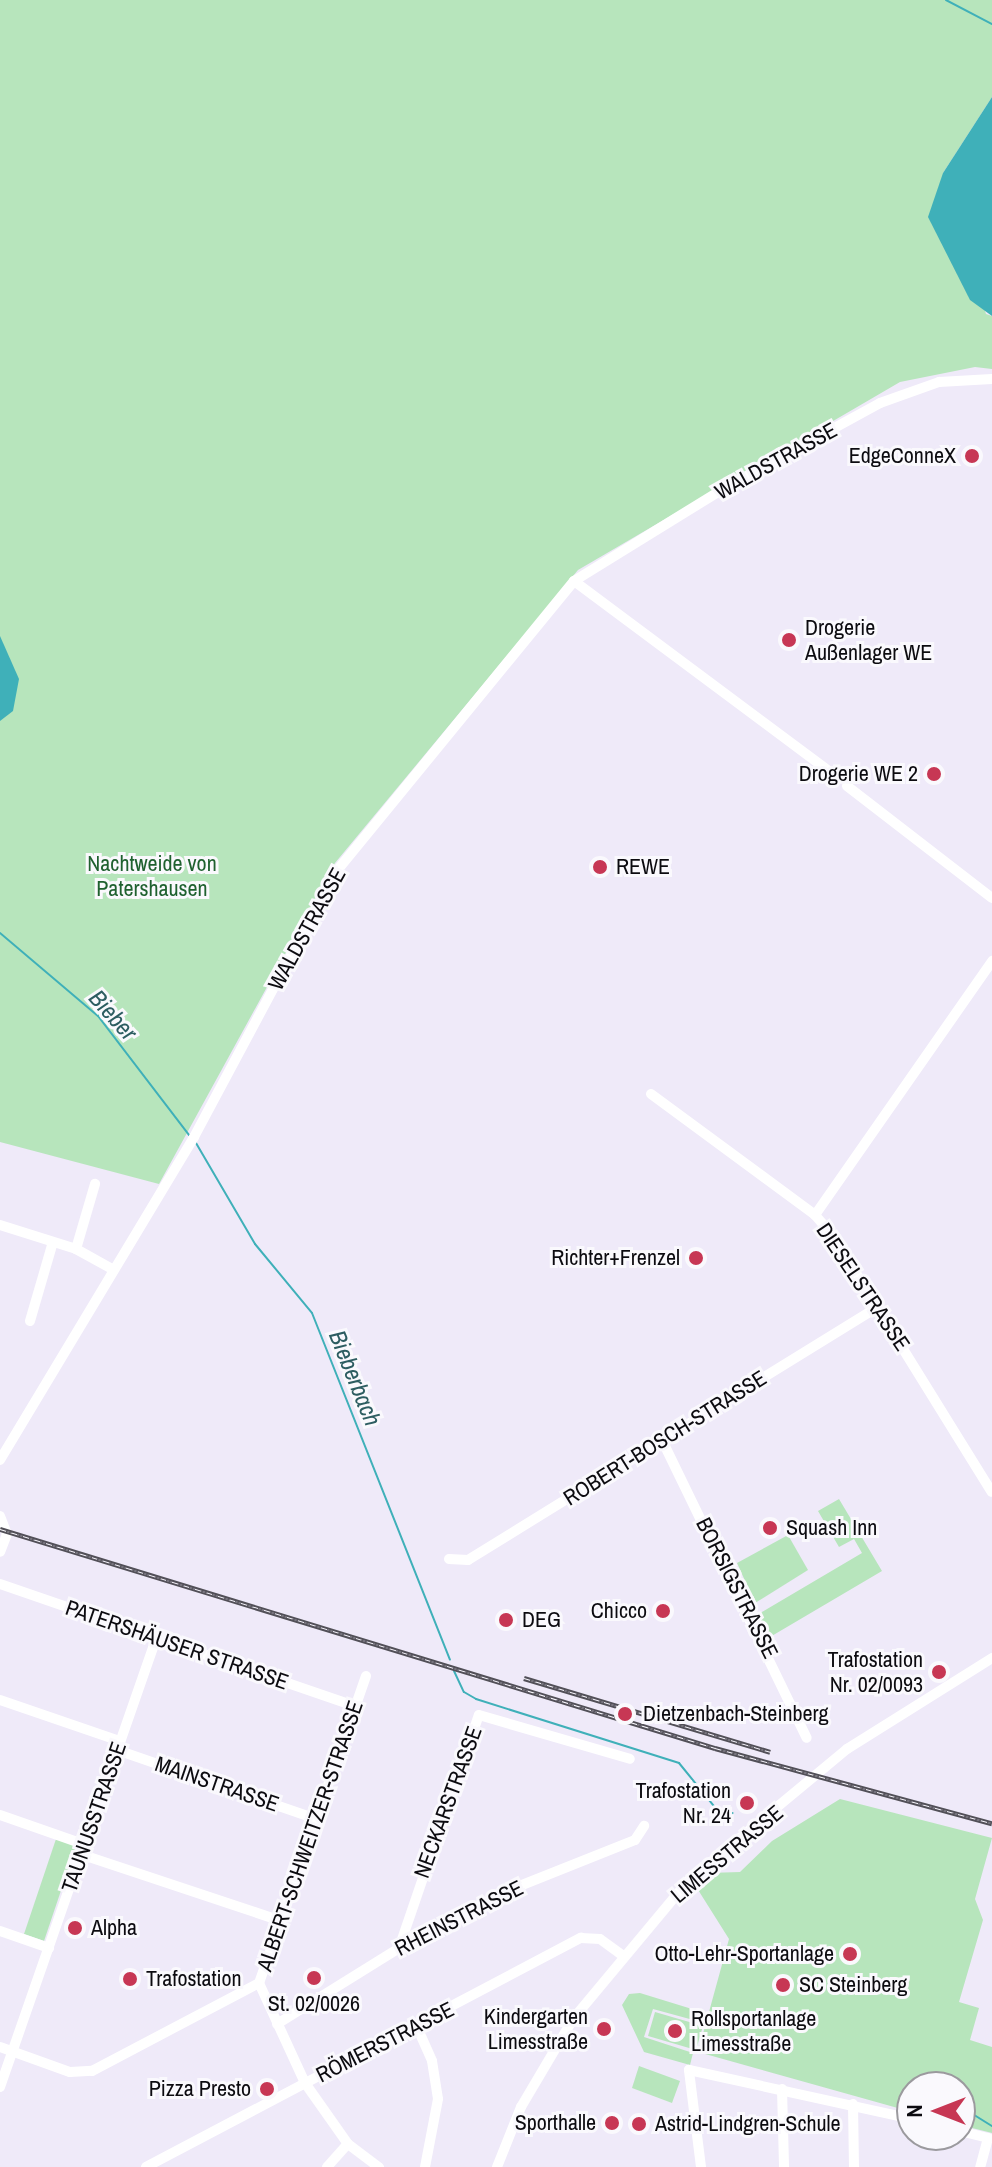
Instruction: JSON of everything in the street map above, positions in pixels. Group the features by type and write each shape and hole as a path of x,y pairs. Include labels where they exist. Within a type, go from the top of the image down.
{"street":[{"name":"WALDSTRASSE","path":"0,1460 192,1140 335,873 574,581 728,486 880,403 939,382 992,379"},
{"path":"574,581 830,772"},
{"path":"847,786 992,898"},
{"path":"815,1215 992,961"},
{"name":"DIESELSTRASSE","path":"651,1094 815,1215 879,1306 992,1492"},
{"path":"76,1249 95,1184"},
{"path":"0,1225 76,1249 114,1270"},
{"path":"30,1321 53,1242"},
{"name":"ROBERT-BOSCH-STRASSE","path":"449,1559 468,1560 879,1306"},
{"name":"BORSIGSTRASSE","path":"662,1440 807,1738"},
{"path":"0,1516 7,1534 0,1552"},
{"name":"PATERSHÄUSER STRASSE","path":"0,1584 355,1706"},
{"name":"TAUNUSSTRASSE","path":"0,2087 156,1638"},
{"name":"LIMESSTRASSE","path":"497,2167 512,2125 547,2062 622,1955 688,1881 847,1749 992,1658"},
{"name":"ALBERT-SCHWEITZER-STRASSE","path":"366,1676 259,1983 305,2083 348,2144 379,2167"},
{"name":"MAINSTRASSE","path":"0,1700 316,1819"},
{"name":"NECKARSTRASSE","path":"399,1948 479,1715 630,1759"},
{"path":"0,1815 82,1849 281,1921"},
{"name":"RHEINSTRASSE","path":"277,2024 399,1948 512,1889 635,1840 644,1826"},
{"path":"0,1931 49,1948"},
{"name":"RÖMERSTRASSE","path":"146,2167 581,1938 600,1939 622,1955"},
{"path":"0,2047 70,2072 92,2071 259,1983"},
{"path":"417,2027 432,2061 438,2099 425,2167"},
{"path":"701,2167 689,2070 896,2115"},
{"path":"782,2089 784,2167"},
{"path":"853,2104 854,2167"},
{"path":"976,2135 988,2138 980,2167"},
{"path":"327,2167 348,2144"}],"green space":[{"name":"Nachtweide von Patershausen","path":"0,0 992,0 992,97 943,173 986,314 992,316 992,369 975,367 900,382 578,570 335,863 159,1184 0,1142"},
{"path":"839,1499 882,1571 770,1637 757,1615 862,1553 854,1539 839,1547 818,1511"},
{"path":"788,1535 808,1570 755,1603 737,1563"},
{"name":"Otto-Lehr-Sportanlage","path":"840,1799 992,1838 975,1899 983,1920 959,2002 979,2008 970,2040 992,2047 992,2133 976,2129 976,2071 896,2071 896,2108 698,2052 729,1939 695,1885 708,1873 740,1872 772,1841"},
{"path":"56,1839 76,1846 44,1941 24,1934"},
{"path":"640,1993 705,2013 697,2021 653,2009 644,2037 693,2053 690,2065 644,2052 622,2005 629,1994"},
{"name":"Rollsportanlage Limesstraße","path":"655,2012 703,2026 696,2050 648,2036"},
{"path":"639,2066 680,2081 672,2103 632,2088"}],"water":[{"path":"992,97 992,316 970,300 928,217 943,173"},
{"path":"0,636 19,679 13,711 0,721"}],"waterway":[{"path":"946,0 992,24"},
{"name":"Bieber","path":"0,933 98,1016 189,1135"},
{"name":"Bieberbach","path":"196,1143 255,1244 312,1313 450,1660"},
{"name":"Bieberbach","path":"454,1671 464,1692 476,1699 679,1763 722,1816"},
{"path":"723,1816 733,1813"},
{"path":"976,2116 992,2126"}],"railway":[{"path":"0,1529 715,1748 992,1823"},
{"path":"524,1678 770,1752"}],"place":[{"name":"EdgeConneX","path":"972,456"},
{"name":"Drogerie Außenlager WE","path":"789,640"},
{"name":"Drogerie WE 2","path":"934,774"},
{"name":"REWE","path":"600,867"},
{"name":"Richter+Frenzel","path":"696,1258"},
{"name":"Squash Inn","path":"770,1528"},
{"name":"Chicco","path":"663,1611"},
{"name":"DEG","path":"506,1620"},
{"name":"Trafostation Nr. 02/0093","path":"939,1672"},
{"name":"Dietzenbach-Steinberg","path":"625,1714"},
{"name":"Trafostation Nr. 24","path":"747,1803"},
{"name":"Alpha","path":"75,1928"},
{"name":"Otto-Lehr-Sportanlage","path":"850,1954"},
{"name":"St. 02/0026","path":"314,1978"},
{"name":"Trafostation","path":"130,1979"},
{"name":"SC Steinberg","path":"783,1985"},
{"name":"Kindergarten Limesstraße","path":"604,2029"},
{"name":"Rollsportanlage Limesstraße","path":"675,2031"},
{"name":"Pizza Presto","path":"267,2089"},
{"name":"Sporthalle","path":"612,2123"},
{"name":"Astrid-Lindgren-Schule","path":"639,2124"}]}
